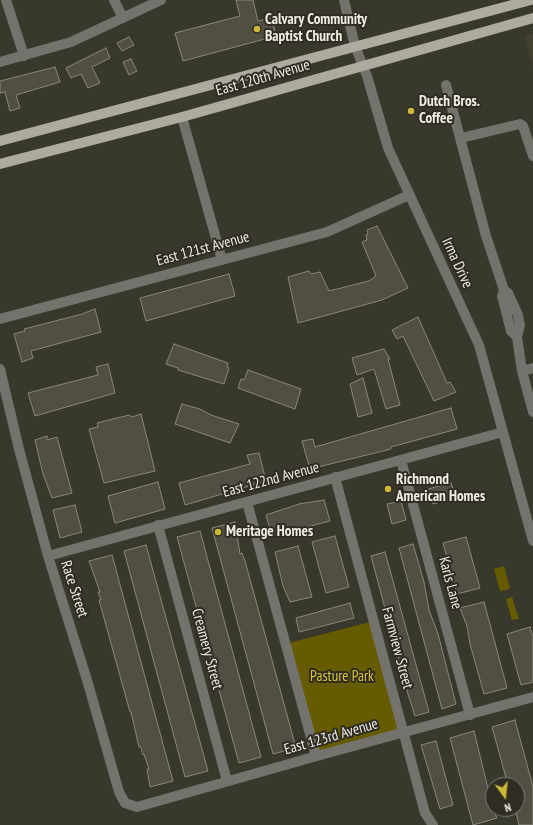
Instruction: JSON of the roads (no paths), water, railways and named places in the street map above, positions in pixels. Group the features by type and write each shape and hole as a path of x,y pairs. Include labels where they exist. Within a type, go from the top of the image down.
{"main road":[{"name":"East 120th Avenue","path":"0,141 531,0"},
{"name":"East 120th Avenue","path":"0,164 182,117 533,18"}],"street":[{"path":"6,0 24,56"},
{"path":"114,0 123,18"},
{"path":"0,62 71,42 161,0"},
{"name":"Irma Drive","path":"344,0 355,46 363,66 388,148 479,345 533,541"},
{"path":"446,85 486,236 504,290 508,293 516,310 520,325 517,337 522,371 533,412"},
{"path":"182,117 222,260"},
{"path":"460,138 520,124 530,136 533,156"},
{"name":"East 121st Avenue","path":"0,319 326,232 409,195"},
{"path":"522,371 533,368"},
{"name":"Race Street","path":"0,369 19,449 48,556 87,680 119,792 126,803 137,807"},
{"name":"East 122nd Avenue","path":"48,556 502,432"},
{"name":"Karls Lane","path":"401,460 470,715"},
{"name":"Farmview Street","path":"335,478 425,813 433,825"},
{"path":"247,502 316,756"},
{"name":"Creamery Street","path":"158,526 227,781"},
{"name":"East 123rd Avenue","path":"137,807 316,756 533,697"}],"place":[{"name":"Calvary Community Baptist Church","path":"257,29"},
{"name":"Dutch Bros. Coffee","path":"411,111"},
{"name":"Richmond American Homes","path":"388,489"},
{"name":"Meritage Homes","path":"218,532"}],"park label":[{"name":"Pasture Park","path":"342,677"}]}
